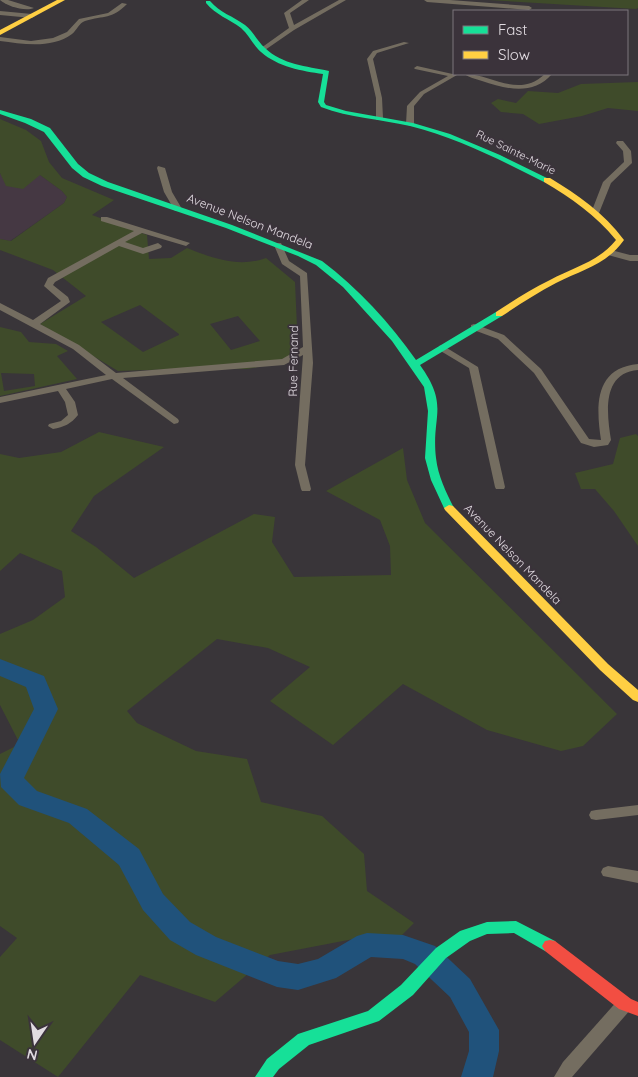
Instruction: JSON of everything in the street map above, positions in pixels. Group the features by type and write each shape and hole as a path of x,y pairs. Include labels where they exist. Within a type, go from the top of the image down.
{"street":[{"path":"2,0 21,7 29,13"},
{"path":"29,13 33,5 30,0"},
{"path":"0,33 29,13 62,0"},
{"path":"292,29 287,13 306,0"},
{"path":"263,49 292,29 342,0"},
{"path":"427,0 529,8"},
{"name":"Rue Sainte-Marie","path":"208,2 214,11 249,32 255,42 263,49 292,68 327,72 321,102 323,106 331,110 410,124 439,132 490,151 561,189 595,213 615,230 620,240 612,253"},
{"path":"0,39 31,43 54,40 69,33 81,20 110,15 124,4"},
{"path":"0,14 29,13"},
{"path":"379,118 379,98 370,58 375,52 406,43"},
{"path":"417,68 453,74"},
{"path":"410,124 411,106 422,93 453,75"},
{"path":"471,75 520,87 534,86 548,75"},
{"name":"Avenue Nelson Mandela","path":"0,112 28,121 47,130 74,166 86,175 105,184 278,245 318,262 333,273 416,364 431,388 434,402 430,445 432,462 436,483 451,511 604,667 638,697"},
{"path":"595,213 607,182 628,163 627,150 620,143"},
{"path":"161,168 168,192 178,209"},
{"path":"104,219 186,243"},
{"path":"33,324 66,302 65,299 48,286 51,280 141,230"},
{"path":"119,243 144,252 158,246"},
{"name":"Rue Fernand","path":"278,245 286,262 304,274 308,348 300,465 306,489"},
{"path":"416,364 474,327 553,281 597,264 612,253 634,258 638,267"},
{"path":"0,306 76,347 174,421"},
{"path":"474,327 502,337 538,370 584,441 598,445 606,440 602,406 604,392 619,371 624,368 638,367"},
{"path":"0,400 113,376 284,362 308,348"},
{"path":"442,348 473,367 500,487"},
{"path":"53,426 65,423 73,416 70,402 61,388"},
{"path":"596,815 638,810"},
{"path":"608,872 638,877"},
{"path":"263,1077 273,1064 304,1039 373,1016 406,990 441,953 465,936 487,928 516,928 546,943 632,1006 569,1067 562,1077"}],"shaded area":[{"path":"0,174 40,175 67,197 64,203 10,241 0,239"}],"green space":[{"path":"488,0 638,0 638,8 636,9"},
{"path":"638,82 638,111 608,108 582,116 539,124 523,114 501,112 491,103 498,99 516,103 528,91 558,93 581,84"},
{"path":"0,119 26,130 41,141 49,162 62,178 114,200 92,215 147,235 149,259 171,258 187,248 226,261 246,262 266,258 295,282 298,351 281,363 247,369 207,368 118,371 40,324 86,296 53,270 0,250 0,239 11,241 64,203 67,197 40,175 23,189 6,186 0,173","holes":["140,305 179,334 179,335 143,352 101,322","238,316 260,341 231,350 210,324"]},
{"path":"0,327 21,332 29,342 56,344 68,351 57,356 77,379 0,396","holes":["1,373 34,374 35,386 4,391"]},
{"path":"99,432 164,447 94,496 71,531 96,547 134,578 254,514 275,517 272,542 294,577 391,575 390,546 380,520 326,491 403,448 407,480 425,523 617,714 583,746 561,751 487,730 403,684 333,745 270,701 310,667 268,648 217,639 127,711 137,723 196,751 247,759 261,802 322,816 364,854 367,891 414,923 398,939 369,936 270,955 215,1002 140,975 58,1077 0,1040 0,957 17,938 0,926 0,754 20,744 0,705 0,634 33,620 65,597 62,571 20,553 0,571 0,454 19,458 61,452"},
{"path":"636,434 638,436 638,546 614,511 595,489 581,489 575,473 613,464 620,438"}],"waterway":[{"path":"0,667 36,682 46,709 10,780 28,798 78,816 129,857 153,902 180,931 206,946 277,974 298,977 326,969 367,945 403,947 425,955 460,988 484,1030 484,1051 477,1077"}],"traffic: fast":[{"path":"208,2 220,13 249,32 257,44 272,57 289,65 327,72 321,102 323,106 345,113 402,122 430,130 481,149 547,180"},
{"path":"0,112 28,121 47,130 75,166 86,175 105,184 229,226 295,252 319,263 331,272 379,320 410,357 429,387 433,403 430,458 436,480 449,508"},
{"path":"416,364 499,314"},
{"path":"263,1077 273,1064 304,1039 373,1016 407,990 441,953 465,936 487,928 516,927 550,946"}],"traffic: slow":[{"path":"0,33 62,0"},
{"path":"499,314 545,286 597,262 605,257 620,240 605,222 587,206 547,180"},
{"path":"449,508 604,667 638,697"}],"traffic: jam":[{"path":"550,946 625,1004 638,1009"}]}
